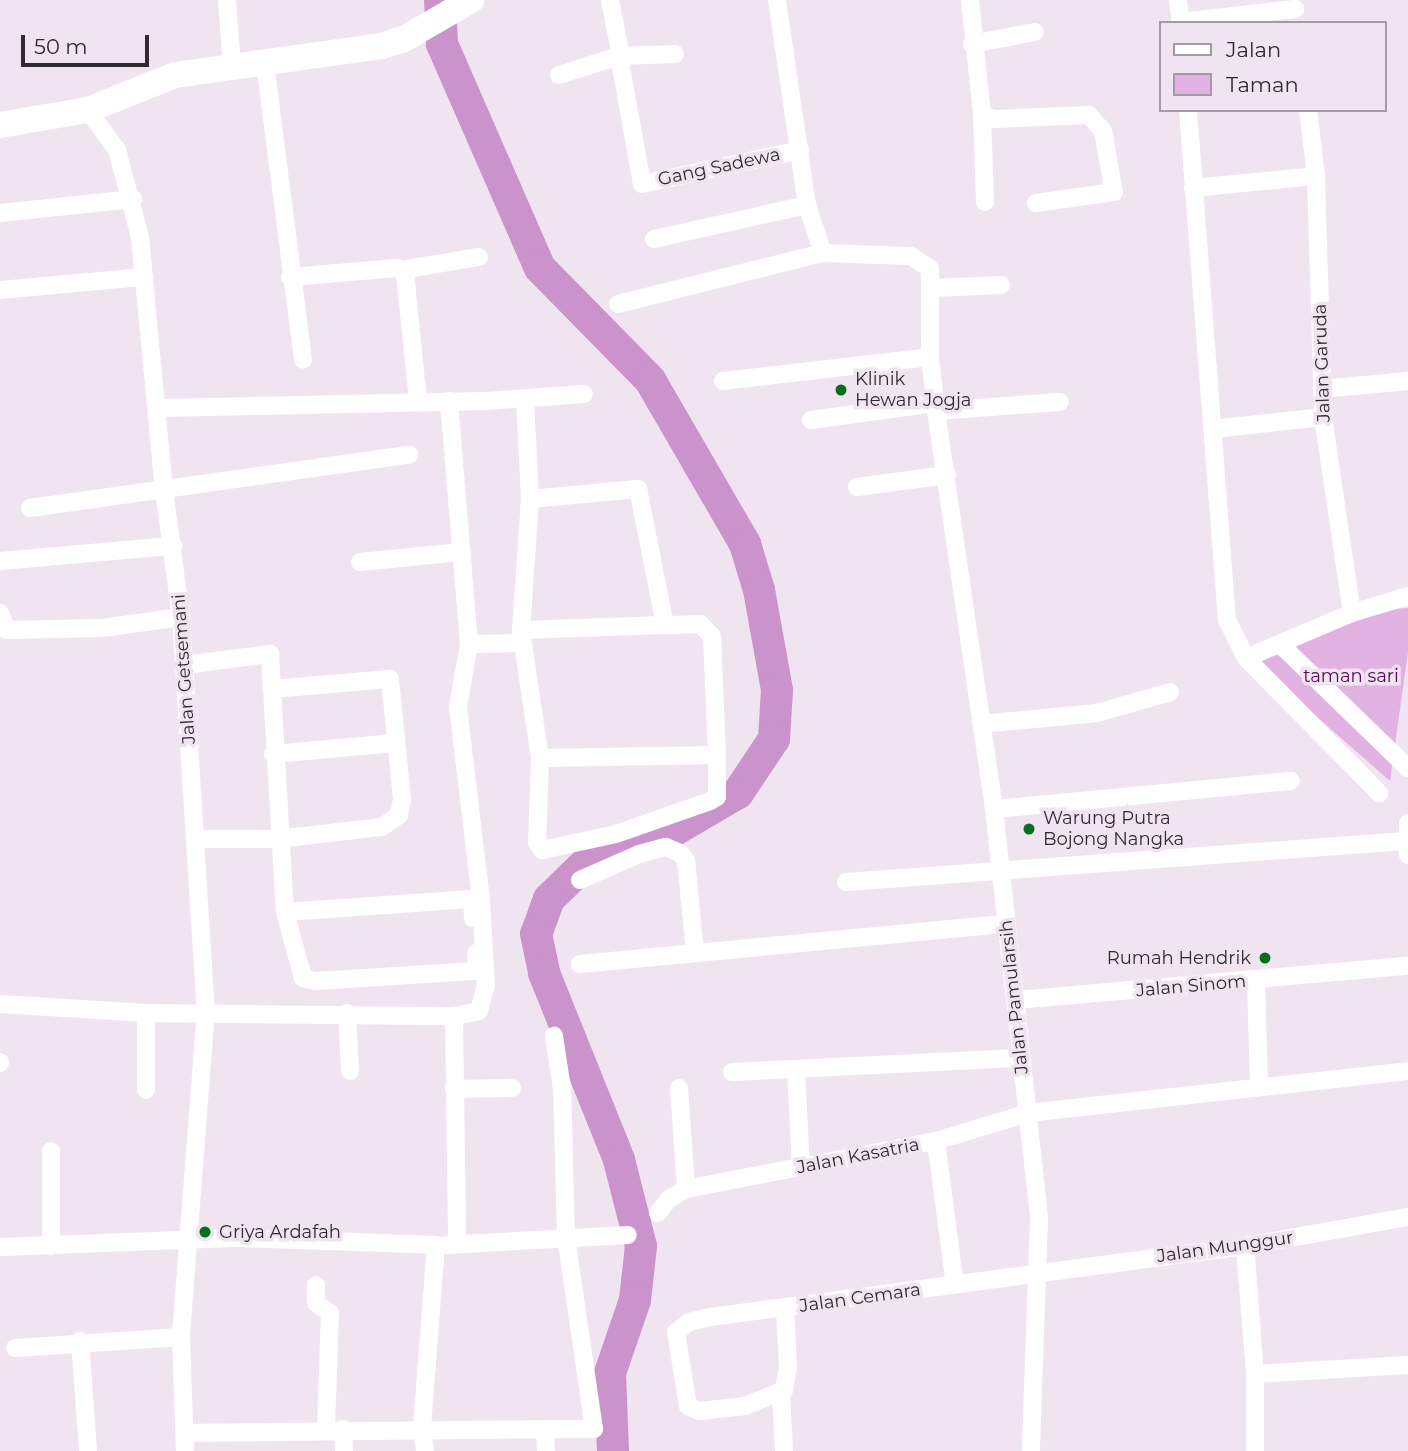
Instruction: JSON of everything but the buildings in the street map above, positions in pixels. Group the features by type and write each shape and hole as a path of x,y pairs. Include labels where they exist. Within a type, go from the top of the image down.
{"main road":[{"path":"0,125 88,110 153,81 232,65 348,53 404,39 470,0"}],"street":[{"path":"227,0 232,65"},
{"name":"Gang Sadewa","path":"610,0 642,184 800,150"},
{"path":"777,0 807,205 823,253"},
{"path":"970,0 972,44 982,115 985,202"},
{"path":"1178,0 1181,21"},
{"path":"1191,21 1295,11"},
{"path":"972,44 1035,32"},
{"path":"559,75 620,56 675,54"},
{"path":"265,63 290,277 303,360"},
{"name":"Jalan Getsemani","path":"88,110 117,150 133,200 144,276 164,490 181,617 206,1010 181,1337 185,1442"},
{"path":"1188,112 1227,620 1246,659 1378,793"},
{"name":"Jalan Garuda","path":"1308,112 1316,176 1323,417 1352,613"},
{"path":"982,115 994,119 1089,115 1099,122 1114,192 1036,203"},
{"path":"1193,188 1316,176"},
{"path":"0,213 133,200"},
{"path":"654,239 807,205"},
{"path":"618,304 823,253 920,258 930,268 932,288 1001,285"},
{"path":"290,277 401,270 479,257"},
{"path":"401,270 408,282 418,401"},
{"path":"0,290 144,276"},
{"name":"Jalan Pamularsih","path":"932,288 930,357 994,809 1028,1113 1041,1272 1031,1451"},
{"path":"723,381 930,357"},
{"path":"1322,389 1408,381"},
{"path":"157,408 525,399 583,394"},
{"path":"469,644 522,637 700,624 711,631 717,797 710,802 616,834 542,850 537,844 540,758 522,637 530,499 525,399"},
{"path":"0,1004 146,1013 206,1010 454,1016 482,1008 486,985 458,707 469,644 449,401"},
{"path":"811,420 936,407 1060,402"},
{"path":"1213,429 1323,417"},
{"path":"30,508 408,455"},
{"path":"856,487 947,475"},
{"path":"530,499 639,489 665,625"},
{"path":"0,561 173,546"},
{"path":"360,562 462,552"},
{"path":"1246,659 1352,613 1408,597"},
{"path":"0,612 7,630 102,628 181,617"},
{"path":"1281,645 1408,768"},
{"path":"184,664 270,654 273,754 285,912 301,974 309,981 477,971 472,899 285,912"},
{"path":"196,845 228,836 245,840 278,838 391,824 399,815 402,799 390,679 271,689"},
{"path":"981,724 1097,713 1170,692"},
{"path":"273,754 395,743"},
{"path":"540,758 717,755"},
{"path":"994,809 1291,781"},
{"path":"846,882 1407,848 1408,823"},
{"path":"580,880 639,853 666,848 680,853 687,860 695,952"},
{"path":"580,964 1006,924"},
{"name":"Jalan Sinom","path":"1016,1000 1408,966"},
{"path":"1256,980 1259,1087"},
{"path":"146,1013 146,1090"},
{"path":"347,1013 349,1071"},
{"path":"454,1016 457,1244"},
{"path":"185,1442 334,1429 545,1432 594,1429 566,1237 562,1089 554,1036"},
{"path":"732,1072 1021,1058"},
{"path":"796,1069 802,1167"},
{"name":"Jalan Kasatria","path":"686,1189 936,1141 1028,1113 1408,1071"},
{"path":"454,1089 512,1088"},
{"path":"658,1213 669,1199 686,1189 679,1088"},
{"path":"936,1141 955,1285"},
{"path":"51,1151 51,1246"},
{"name":"Jalan Munggur","path":"1041,1272 1245,1246 1408,1217"},
{"path":"0,1247 190,1242 239,1238 436,1245 628,1235"},
{"path":"425,1451 422,1429 436,1245"},
{"path":"1245,1246 1255,1374 1255,1451"},
{"name":"Jalan Cemara","path":"781,1392 745,1406 692,1409 684,1397 676,1332 680,1325 1041,1272"},
{"path":"316,1285 316,1303 330,1313 334,1429 344,1451"},
{"path":"784,1451 781,1392 788,1367 785,1308"},
{"path":"15,1348 80,1341 181,1337"},
{"path":"80,1341 88,1451"},
{"path":"1255,1374 1408,1365"},
{"path":"545,1432 546,1451"}],"green space":[{"name":"taman sari","path":"1408,608 1408,652 1390,781 1251,659 1374,610"}],"waterway":[{"path":"440,0 442,44 540,268 650,380 745,544 759,590 777,690 774,739 738,793 673,831 587,862 549,899 536,934 544,973 619,1160 641,1246 635,1300 610,1373 613,1451"}],"place":[{"name":"Klinik Hewan Jogja","path":"841,390"},
{"name":"Warung Putra Bojong Nangka","path":"1029,829"},
{"name":"Rumah Hendrik","path":"1265,958"},
{"name":"Griya Ardafah","path":"205,1232"}]}
